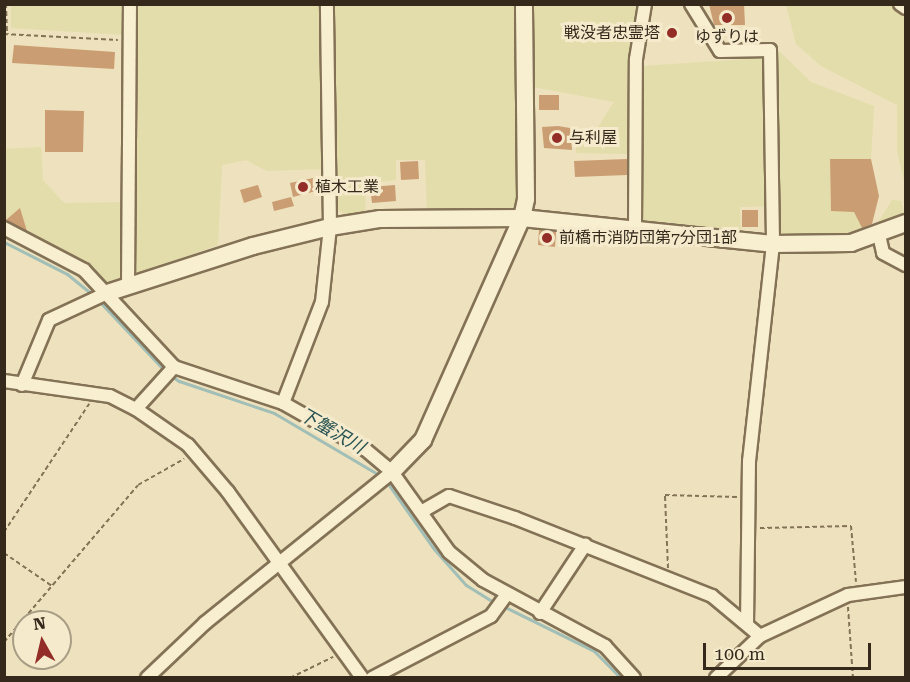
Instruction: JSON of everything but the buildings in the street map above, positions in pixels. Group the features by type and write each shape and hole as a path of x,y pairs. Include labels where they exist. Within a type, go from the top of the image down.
{"street":[{"path":"128,286 130,4"},
{"path":"283,403 322,302 330,227 327,4"},
{"path":"147,678 205,623 281,566 392,472 423,440 522,218 526,200 524,4"},
{"path":"635,228 636,59 645,4"},
{"path":"691,4 720,51 770,50 773,244 749,497 747,623"},
{"path":"900,4 906,8"},
{"path":"22,385 50,320 107,292 253,246 330,227 380,219 522,218 773,244 851,243 879,235 906,223"},
{"path":"4,228 84,270 107,292 174,367 283,403 366,450 392,472 449,552 507,594 605,646 634,678"},
{"path":"879,235 883,253 906,265"},
{"path":"136,409 174,367"},
{"path":"4,381 95,394 136,409 195,453 362,678"},
{"path":"420,512 449,496 585,545 711,596 747,623 760,636"},
{"path":"540,613 585,545"},
{"path":"716,678 760,636 853,594 906,587"},
{"path":"372,678 491,616 507,594"}],"path":[{"path":"6,4 6,34 129,41"},
{"path":"4,532 95,394"},
{"path":"4,642 138,485 195,453"},
{"path":"669,579 665,495 749,497"},
{"path":"748,528 851,526 853,678"},
{"path":"4,553 52,586"},
{"path":"290,678 344,652"}],"shaded area":[{"path":"11,5 126,5 126,35 11,28"},
{"path":"137,5 322,5 324,169 267,171 246,160 222,165 218,245 130,276 138,122"},
{"path":"335,5 516,5 517,205 511,212 427,212 425,160 396,160 396,180 366,183 365,214 349,216 336,209"},
{"path":"533,5 641,5 632,154 576,153 576,131 594,133 614,102 533,87"},
{"path":"786,5 892,5 905,15 905,185 897,151 897,105 821,66 796,44"},
{"path":"779,51 811,82 874,106 871,159 830,159 831,210 854,212 863,231 852,238 779,239 775,52"},
{"path":"764,58 768,206 740,207 741,236 641,224 642,66"},
{"path":"41,147 43,180 64,203 124,202 123,278 108,282 64,251 28,233 20,209 5,221 4,149"},
{"path":"892,200 901,201 905,218 874,229"}],"waterway":[{"name":"下蟹沢川","path":"4,242 67,274 93,295"},
{"name":"下蟹沢川","path":"99,301 165,371"},
{"name":"下蟹沢川","path":"170,375 179,381 274,413 381,476"},
{"name":"下蟹沢川","path":"386,481 434,549 466,585 497,604"},
{"name":"下蟹沢川","path":"503,606 594,651 621,678"}],"place":[{"name":"ゆずりは","path":"727,18"},
{"name":"戦没者忠霊塔","path":"672,33"},
{"name":"与利屋","path":"557,138"},
{"name":"植木工業","path":"303,187"},
{"name":"前橋市消防団第7分団1部","path":"547,238"}]}
